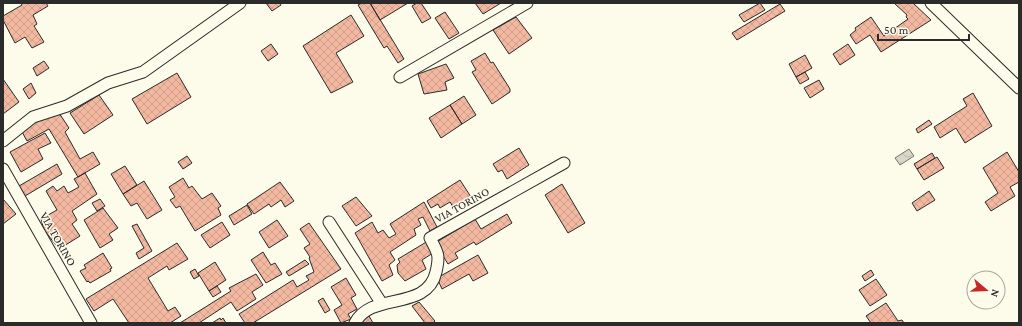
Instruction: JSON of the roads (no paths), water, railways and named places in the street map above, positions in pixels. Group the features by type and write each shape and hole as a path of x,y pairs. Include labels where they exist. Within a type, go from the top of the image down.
{"street":[{"path":"3,141 34,117 62,108 98,88 143,72 240,3"},
{"path":"400,77 526,3"},
{"path":"931,3 1019,88"},
{"name":"VIA TORINO","path":"355,323 358,317 382,304 416,296 430,288 436,274 440,256 430,238 564,163"},
{"name":"VIA TORINO","path":"3,168 91,323"},
{"path":"329,222 382,304"}],"water":[{"path":"909,149 914,156 900,165 895,158"}]}
